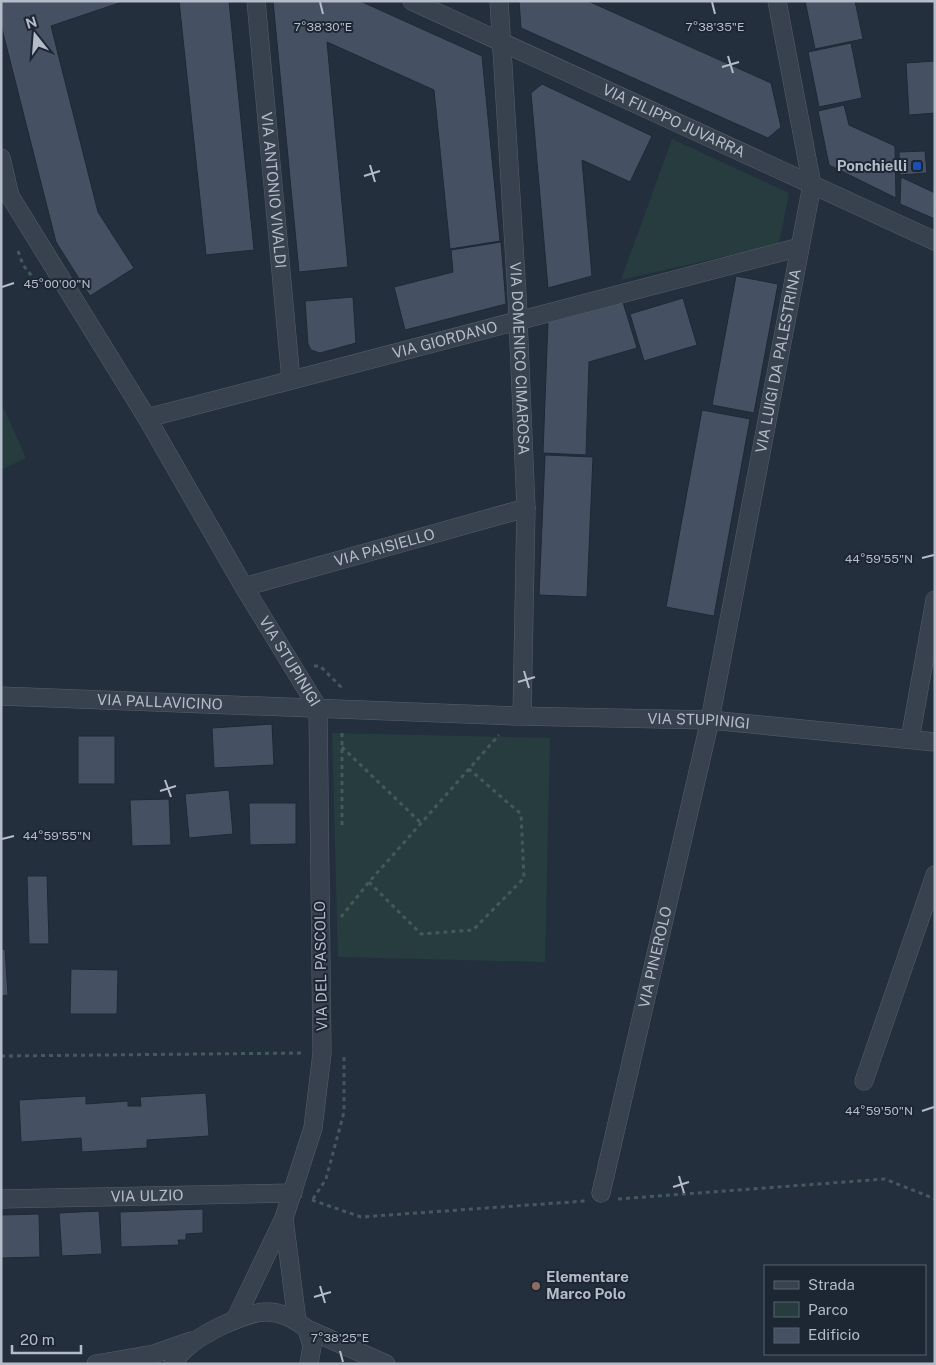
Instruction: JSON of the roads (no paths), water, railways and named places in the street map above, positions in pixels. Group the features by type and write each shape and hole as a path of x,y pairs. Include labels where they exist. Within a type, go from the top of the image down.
{"street":[{"name":"VIA ANTONIO VIVALDI","path":"256,1 291,380"},
{"name":"VIA FILIPPO JUVARRA","path":"412,1 935,241"},
{"name":"VIA DOMENICO CIMAROSA","path":"500,1 518,320 526,508 519,715"},
{"name":"VIA LUIGI DA PALESTRINA","path":"710,720 812,185 777,1"},
{"name":"VIA STUPINIGI","path":"1,158 10,196 147,418 293,668 318,716 342,709 710,720 935,742"},
{"name":"VIA GIORDANO","path":"147,418 800,247"},
{"name":"VIA PAISIELLO","path":"244,587 526,508"},
{"path":"910,739 935,600"},
{"name":"VIA PALLAVICINO","path":"1,696 318,716"},
{"name":"VIA DEL PASCOLO","path":"235,1320 284,1218 313,1128 322,1053 318,716"},
{"name":"VIA PINEROLO","path":"601,1192 710,720"},
{"path":"864,1082 935,875"},
{"name":"VIA ULZIO","path":"1,1199 293,1193"},
{"name":"VIA DEL PASCOLO","path":"284,1218 302,1325 312,1346 308,1364"},
{"path":"96,1364 154,1354 203,1336 235,1320 264,1312 283,1314 302,1325 386,1364"},
{"path":"173,1364 184,1349 203,1336"}],"place":[{"name":"Ponchielli","path":"917,166"},
{"name":"Elementare Marco Polo","path":"536,1286"}]}
